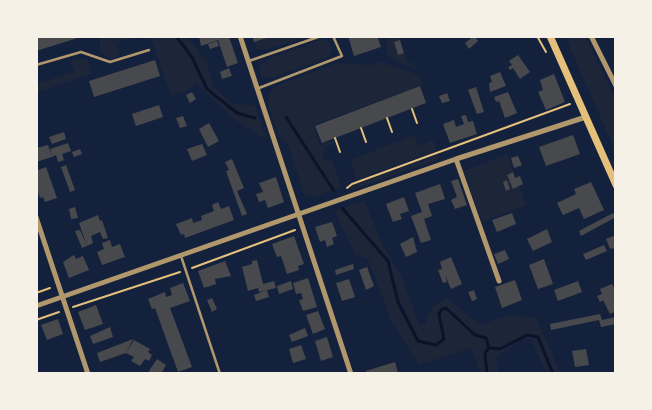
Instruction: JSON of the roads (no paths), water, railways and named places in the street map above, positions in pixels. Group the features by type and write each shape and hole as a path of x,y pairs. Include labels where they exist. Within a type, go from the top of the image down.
{"main road":[{"path":"550,36 616,186"}],"street":[{"path":"240,36 351,374"},
{"path":"591,36 616,86"},
{"path":"36,306 298,216 456,159 586,117"},
{"path":"456,159 498,281"},
{"path":"36,218 88,374"}],"lane":[{"path":"248,62 321,36"},
{"path":"257,89 342,56 333,36"},
{"path":"36,65 81,52 110,62 149,50"},
{"path":"181,256 220,374"}],"waterway":[{"path":"176,36 192,57 207,89 237,113 255,118"},
{"path":"286,117 334,191"},
{"path":"342,208 388,261 398,302 418,341 436,345 444,339 439,314 442,309 446,308 475,335 486,338 489,348 500,349 527,335 538,337 553,374"},
{"path":"487,374 485,353 489,348"}]}
